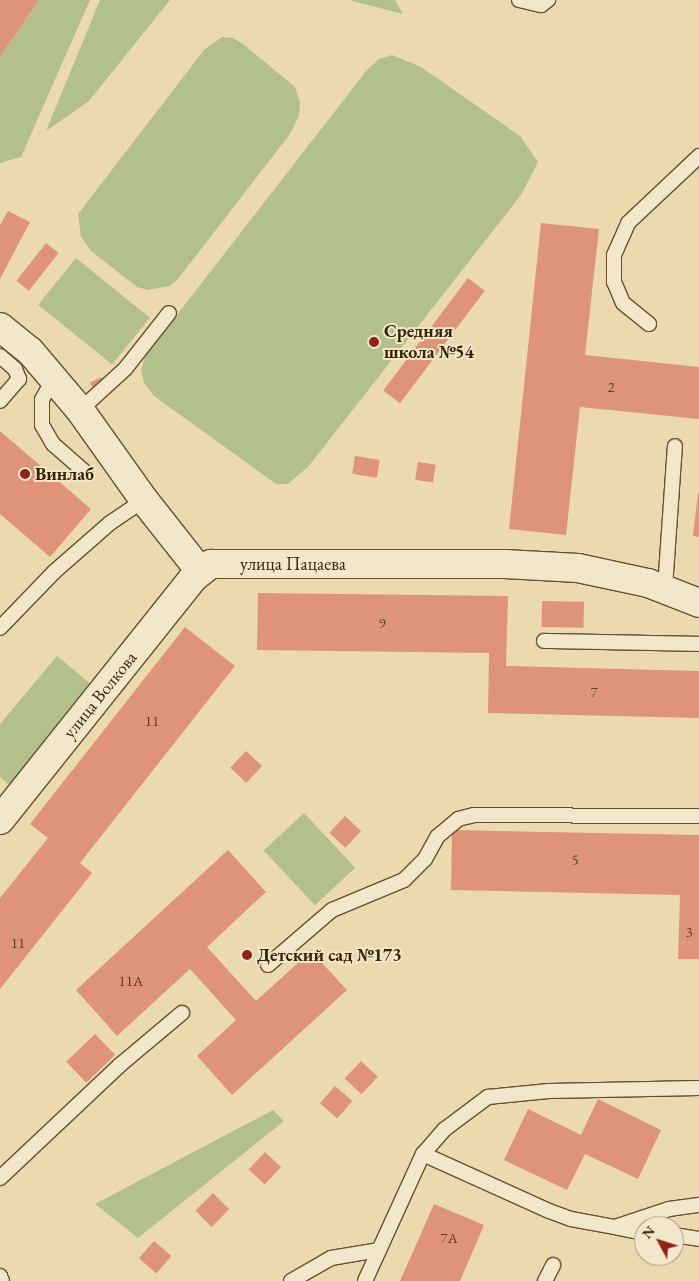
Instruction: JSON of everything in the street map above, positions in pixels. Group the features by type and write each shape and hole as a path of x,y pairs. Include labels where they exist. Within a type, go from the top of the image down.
{"street":[{"path":"0,328 30,351 54,378 80,410 144,500 200,570"},
{"name":"улица Пацаева","path":"200,570 211,564 505,564 578,568 665,588 699,604"},
{"name":"улица Волкова","path":"0,820 200,570"}],"lane":[{"path":"519,0 540,5 548,0"},
{"path":"648,324 622,303 614,282 614,255 628,223 699,156"},
{"path":"80,410 125,369 169,313"},
{"path":"0,356 14,368 18,379 0,401"},
{"path":"54,378 42,400 42,425 53,444 86,473"},
{"path":"665,588 675,446"},
{"path":"0,628 54,572 110,523 144,500"},
{"path":"544,641 699,644"},
{"path":"268,965 332,910 404,880 425,859 438,836 458,819 474,816 699,816"},
{"path":"0,1178 120,1066 182,1013"},
{"path":"364,1281 423,1154 445,1129 488,1097 549,1091 699,1088"},
{"path":"423,1154 549,1211 571,1219 634,1231"},
{"path":"615,1227 669,1208 699,1205"},
{"path":"684,1237 699,1239"},
{"path":"290,1281 331,1258 379,1250"},
{"path":"544,1281 553,1265"},
{"path":"0,1276 2,1281"}],"green space":[{"path":"39,0 90,0 21,157 0,163 0,57"},
{"path":"100,0 170,0 89,101 46,131"},
{"path":"349,0 395,0 403,14"},
{"path":"222,37 233,38 243,44 295,87 300,102 299,116 290,134 178,279 170,286 148,290 137,287 91,251 81,237 78,214 204,50"},
{"path":"392,55 421,67 520,136 538,162 521,195 308,467 288,484 276,484 154,396 144,383 141,370 145,356 367,70 379,59"},
{"path":"76,258 150,318 112,364 38,305"},
{"path":"57,656 93,686 10,786 0,777 0,724"},
{"path":"304,813 355,868 315,905 264,851"},
{"path":"273,1110 284,1121 138,1238 95,1204"}],"building":[{"path":"0,0 39,0 0,57"},
{"path":"8,211 30,222 0,279 0,225"},
{"path":"541,223 599,229 585,355 699,367 699,419 580,407 566,535 509,529"},
{"path":"46,243 59,253 29,291 16,281"},
{"path":"468,278 485,291 400,403 383,391"},
{"path":"102,377 106,386 94,391 90,382"},
{"path":"0,431 91,509 50,557 0,514"},
{"path":"355,456 380,460 377,478 352,474"},
{"path":"418,462 436,465 433,483 415,480"},
{"path":"699,493 699,537 693,536"},
{"path":"258,593 508,596 506,666 699,671 699,718 488,713 489,653 257,650"},
{"path":"542,601 584,602 584,628 542,627"},
{"path":"185,627 235,666 80,863 92,873 0,989 0,898 48,838 30,824"},
{"path":"246,751 262,766 246,783 230,768"},
{"path":"345,816 361,831 345,848 329,833"},
{"path":"452,830 699,835 699,959 678,959 680,895 451,890"},
{"path":"228,850 266,892 207,947 256,1001 311,951 347,990 232,1095 197,1056 236,1020 190,969 117,1036 76,990"},
{"path":"95,1034 115,1055 86,1083 66,1062"},
{"path":"361,1061 378,1077 361,1094 345,1079"},
{"path":"335,1086 352,1101 337,1118 320,1103"},
{"path":"598,1099 661,1130 638,1179 585,1154 567,1190 504,1160 528,1109 581,1135"},
{"path":"265,1152 281,1167 265,1185 249,1170"},
{"path":"213,1193 229,1209 212,1227 195,1211"},
{"path":"434,1204 484,1225 460,1281 400,1281"},
{"path":"154,1241 171,1256 156,1273 139,1258"}],"place":[{"name":"Средняя школа №54","path":"374,342"},
{"name":"Винлаб","path":"25,474"},
{"name":"Детский сад №173","path":"247,955"}]}
